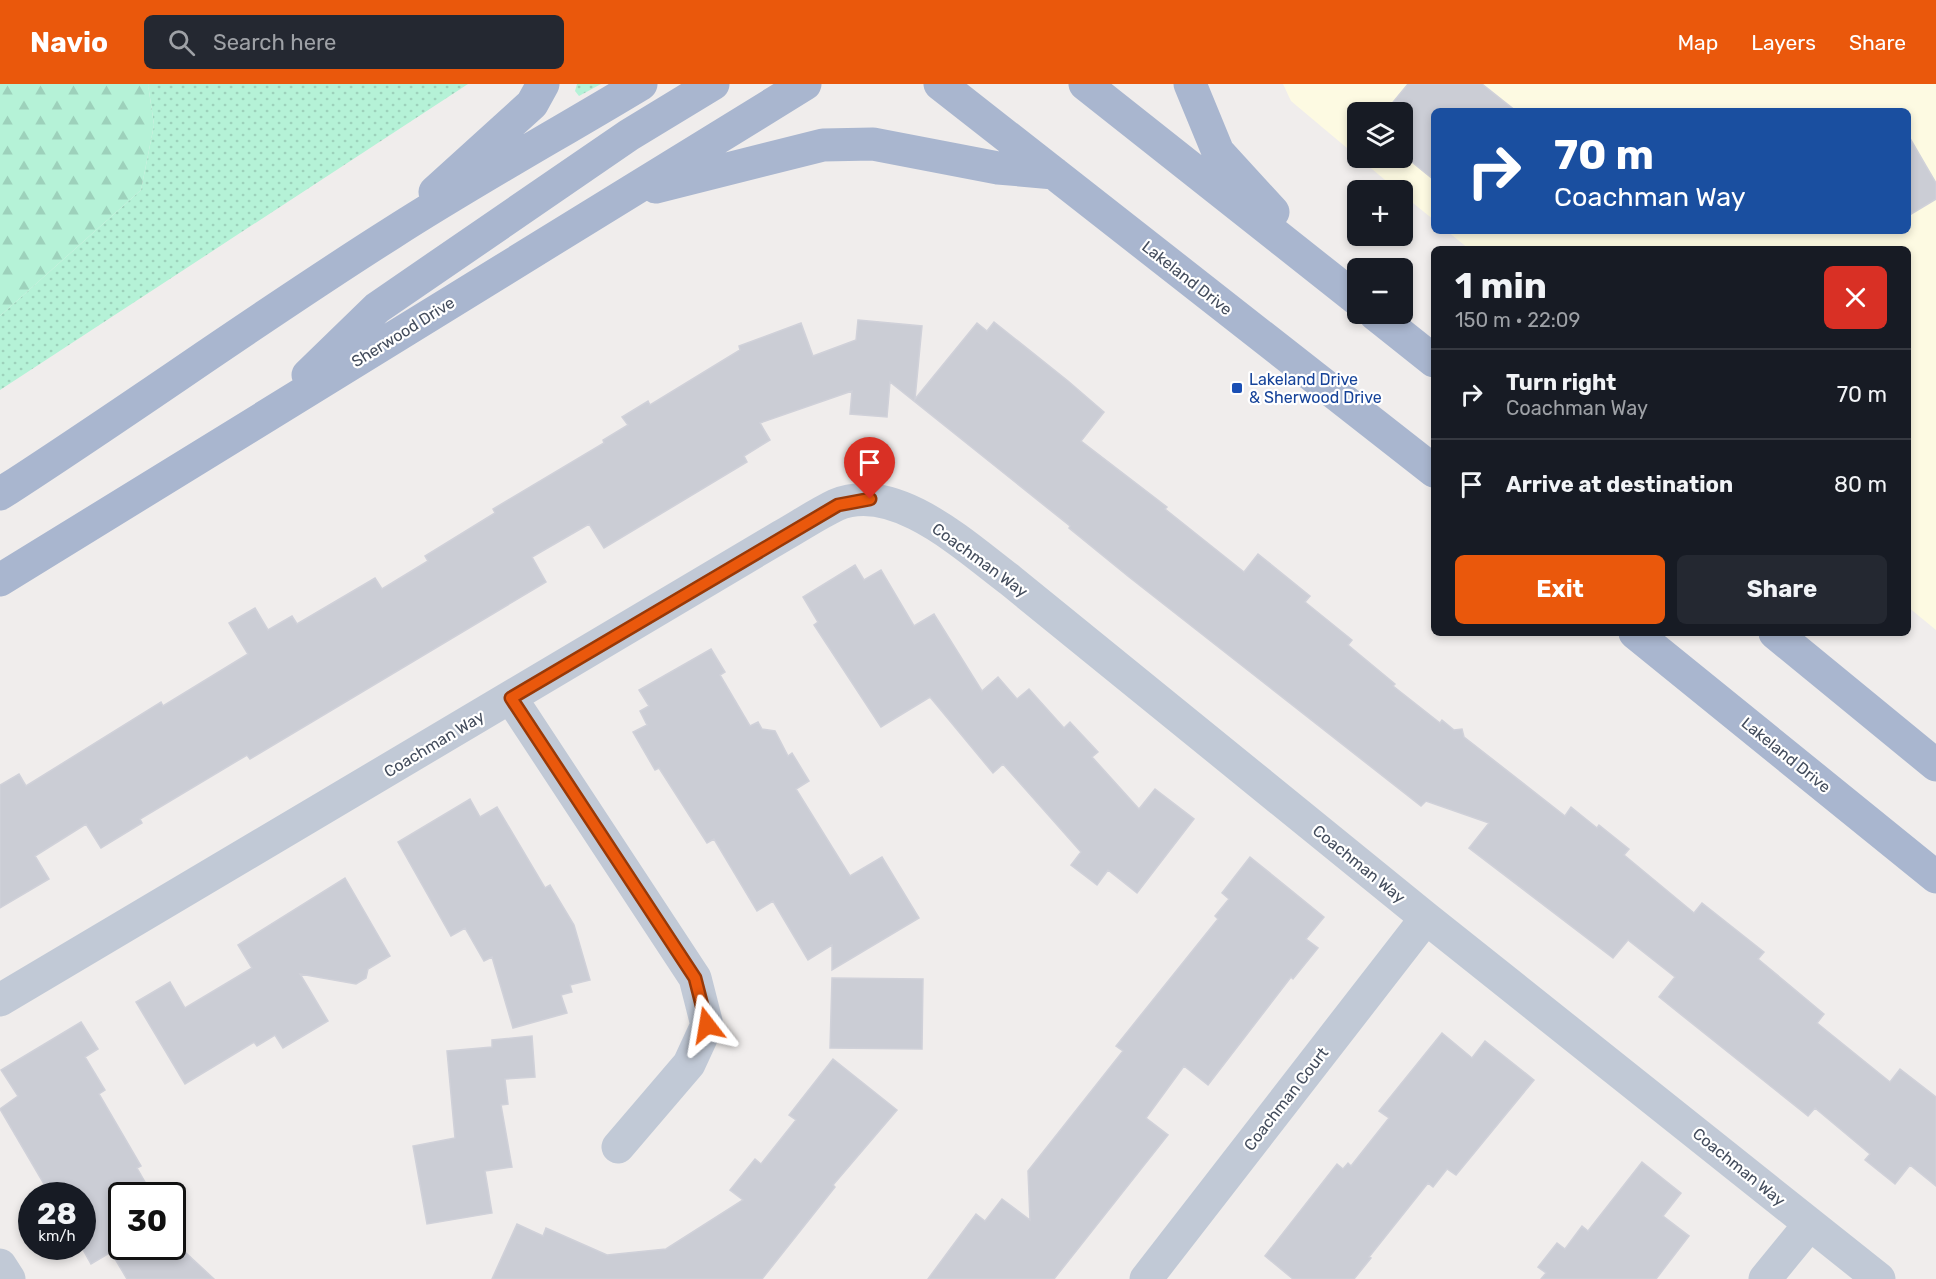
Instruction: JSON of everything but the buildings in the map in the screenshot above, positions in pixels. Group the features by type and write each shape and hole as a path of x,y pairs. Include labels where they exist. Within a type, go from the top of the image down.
{"main road":[{"path":"393,232 468,160 532,104 543,84"},
{"path":"0,494 92,435 214,349 393,232 641,84"},
{"path":"264,418 377,308 629,135 713,84"},
{"name":"Sherwood Drive","path":"0,580 805,84"},
{"name":"Lakeland Drive","path":"940,84 1431,469"},
{"path":"1085,84 1347,292"},
{"path":"1190,84 1218,152 1347,291"},
{"path":"625,195 823,145 873,144 998,168 1054,173"},
{"path":"1388,324 1431,358"},
{"name":"Lakeland Drive","path":"1639,636 1936,877"},
{"path":"1779,636 1936,765"}],"street":[{"name":"Coachman Way","path":"0,1000 838,505 870,499 898,504 954,538 1010,580 1426,918 1879,1279"},
{"path":"511,698 695,978 707,1025 688,1064 618,1147"},
{"name":"Coachman Court","path":"1146,1279 1426,918"},
{"path":"1765,1279 1810,1224"},
{"path":"0,1265 9,1279"}],"shaded area":[{"path":"1283,84 1936,84 1936,630 1911,609 1911,246 1465,246 1451,234 1911,234 1911,108 1431,108 1431,218 1413,203 1413,180 1385,180 1371,168 1413,168 1413,102 1347,102 1347,148 1291,101"}],"green space":[{"path":"0,84 148,84 154,125 141,190 0,316"},
{"path":"148,84 468,84 0,390 0,316 141,190 154,125"},
{"path":"577,84 601,84 579,96 575,91"}],"place":[{"name":"Lakeland Drive & Sherwood Drive","path":"1237,388"}],"route":[{"path":"707,1025 695,978 511,698 780,537 838,505 870,499"}]}
